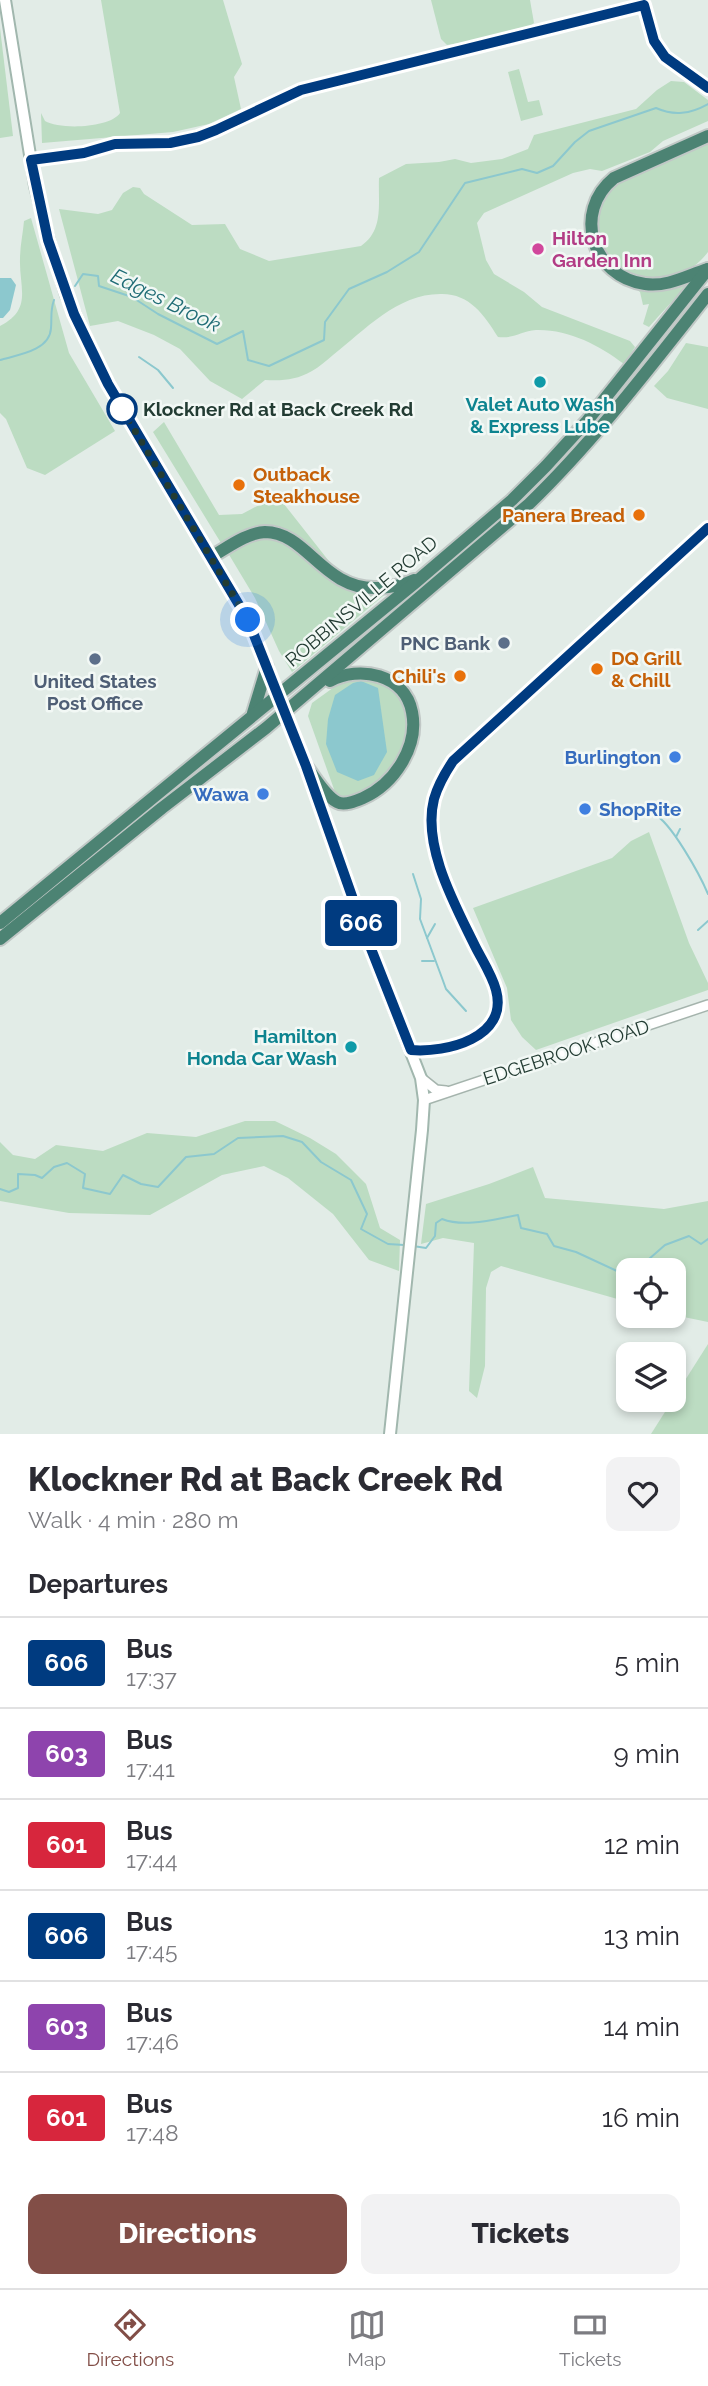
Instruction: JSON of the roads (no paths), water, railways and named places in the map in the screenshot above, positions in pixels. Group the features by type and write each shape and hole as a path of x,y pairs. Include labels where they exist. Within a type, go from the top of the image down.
{"highway":[{"path":"708,136 614,178 603,189 595,203 591,230 595,248 605,264 631,281 648,285 666,284 708,269"},
{"name":"ROBBINSVILLE ROAD","path":"0,923 512,500 546,466 633,365 708,269"},
{"name":"ROBBINSVILLE ROAD","path":"0,939 130,833 285,713 405,608 512,520 556,478 650,369 708,294"},
{"path":"211,557 249,536 263,532 278,534 293,541 345,583 364,588 388,587 408,583 423,576"},
{"path":"252,716 267,667"},
{"path":"306,766 337,802 356,802 391,779 406,755 413,723 412,710 399,688 371,673 349,673 311,691"},
{"path":"20,923 27,911 47,893 50,882"}],"main road":[{"path":"5,0 35,186 48,240 66,295 108,384 248,620 306,766 366,936 421,1078 424,1115 390,1434"}],"street":[{"name":"EDGEBROOK ROAD","path":"424,1100 708,1005"},
{"path":"421,1078 436,1090 454,1090"},
{"path":"424,1115 431,1102 442,1094"}],"water":[{"path":"0,278 11,278 16,285 10,310 3,318 0,318"},
{"path":"361,681 378,688 387,752 374,775 358,781 337,772 326,744 328,719 335,695"}],"waterway":[{"name":"Edges Brook","path":"75,286 83,274 98,276 99,286 132,297 158,314 217,344 243,331 248,360 269,366 324,340 325,322 349,289 387,272 419,252 465,183 522,169 537,173 553,166 589,131 656,108 682,113 708,104"},
{"name":"Edges Brook","path":"0,360 32,351 45,342 51,328 54,300"},
{"path":"139,357 158,370 173,388"},
{"path":"654,814 676,838 708,894"},
{"path":"676,837 680,829"},
{"path":"413,874 421,899 420,919 446,989 466,1011"},
{"path":"698,930 708,921"},
{"path":"427,938 435,924"},
{"path":"422,961 434,961"},
{"path":"0,1189 9,1192 18,1188 18,1174 42,1178 54,1167 67,1163 85,1174 83,1188 110,1194 123,1175 141,1184 158,1187 186,1157 214,1154 238,1138 283,1136 302,1142 321,1162 351,1180 367,1214 361,1229 388,1244 404,1245"},
{"path":"413,1246 426,1248 435,1236 436,1223 442,1219 470,1223 518,1215 521,1228 547,1234 554,1246 576,1252 619,1272 641,1266 665,1245 689,1236 701,1244 708,1239"}],"place":[{"name":"Hilton Garden Inn","path":"538,249"},
{"name":"Valet Auto Wash & Express Lube","path":"540,382"},
{"name":"Klockner Rd at Back Creek Rd","path":"122,409"},
{"name":"Outback Steakhouse","path":"239,485"},
{"name":"Panera Bread","path":"639,515"},
{"name":"PNC Bank","path":"504,643"},
{"name":"United States Post Office","path":"95,659"},
{"name":"DQ Grill & Chill","path":"597,669"},
{"name":"Chili's","path":"460,676"},
{"name":"Burlington","path":"675,757"},
{"name":"Wawa","path":"263,794"},
{"name":"ShopRite","path":"585,809"},
{"name":"Hamilton Honda Car Wash","path":"351,1047"}]}
